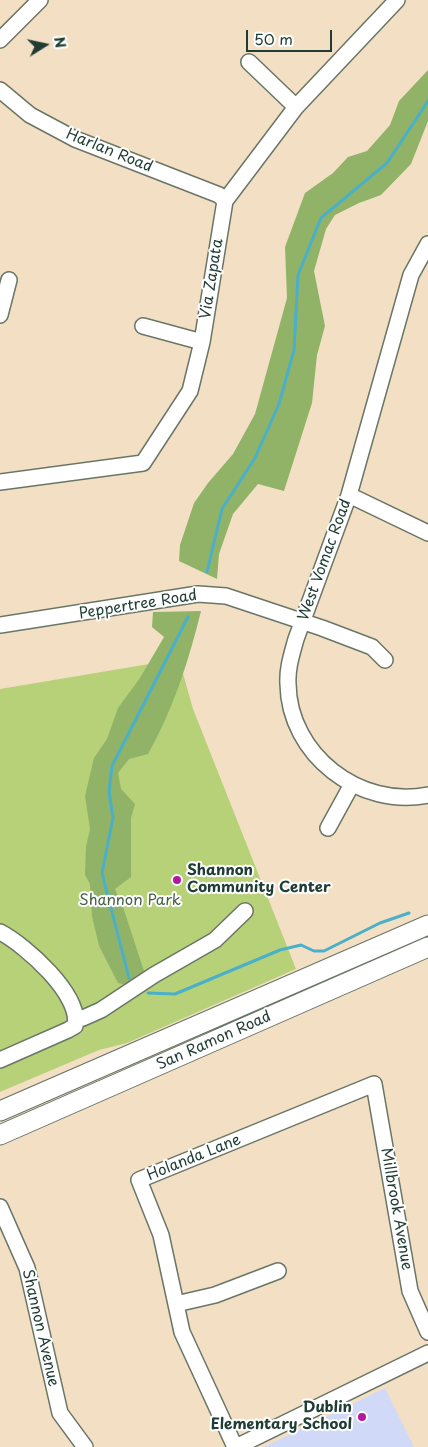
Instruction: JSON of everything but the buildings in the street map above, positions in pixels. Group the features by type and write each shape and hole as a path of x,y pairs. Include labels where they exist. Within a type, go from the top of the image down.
{"main road":[{"name":"San Ramon Road","path":"0,1111 428,925"},
{"name":"San Ramon Road","path":"0,1135 428,947"}],"street":[{"path":"0,40 40,0"},
{"name":"Via Zapata","path":"0,482 144,463 190,391 202,342 225,201 296,106 397,0"},
{"path":"249,62 296,106"},
{"name":"Harlan Road","path":"0,90 30,115 75,139 219,196 225,201"},
{"name":"West Vomac Road","path":"428,244 411,275 348,495 289,662 288,685 291,709 300,732 314,754 351,786 392,797 428,795"},
{"path":"0,315 9,280"},
{"path":"143,326 202,342"},
{"path":"348,495 428,533"},
{"name":"Peppertree Road","path":"0,626 198,594 226,596 303,621 372,647 384,660"},
{"path":"328,828 351,786"},
{"path":"76,1018 83,1018 101,1010 154,975 215,940 245,911"},
{"path":"0,932 41,963 53,976 63,990 76,1018 75,1026 68,1030 0,1060"},
{"name":"Holanda Lane","path":"236,1447 182,1332 161,1235 139,1180 374,1084"},
{"name":"Millbrook Avenue","path":"374,1084 410,1291 428,1332"},
{"name":"Shannon Avenue","path":"0,1207 27,1268 60,1413 85,1447"},
{"path":"176,1304 215,1295 278,1271"},
{"path":"236,1447 428,1353"}],"shaded area":[{"name":"Dublin Elementary School","path":"385,1388 414,1447 264,1447"}],"green space":[{"path":"428,70 428,121 411,164 381,195 335,215 326,229 314,271 325,326 317,355 312,403 284,491 258,484 233,514 219,554 217,579 179,561 180,545 194,503 208,483 233,454 255,414 287,298 285,247 305,193 333,173 348,157 367,151 390,125 399,101"},
{"path":"201,611 179,684 157,737 148,754 129,759 118,773 121,789 135,804 131,818 131,877 115,889 123,907 144,971 126,985 118,983 99,946 92,916 90,884 85,875 86,847 90,829 85,796 94,758 107,739 118,708 140,678 164,637 152,627 153,612"},
{"name":"Shannon Park","path":"179,659 193,709 296,969 127,1043 99,1050 0,1092 0,689"}],"waterway":[{"path":"207,572 222,509 255,458 279,404 294,350 298,275 321,218 387,163 428,101"},
{"path":"129,978 102,873 113,818 109,792 112,766 188,617"},
{"path":"148,993 175,994 280,950 301,945 314,951 324,951 380,923 409,913"}],"place":[{"name":"Shannon Community Center","path":"177,880"},
{"name":"Dublin Elementary School","path":"362,1417"}]}
